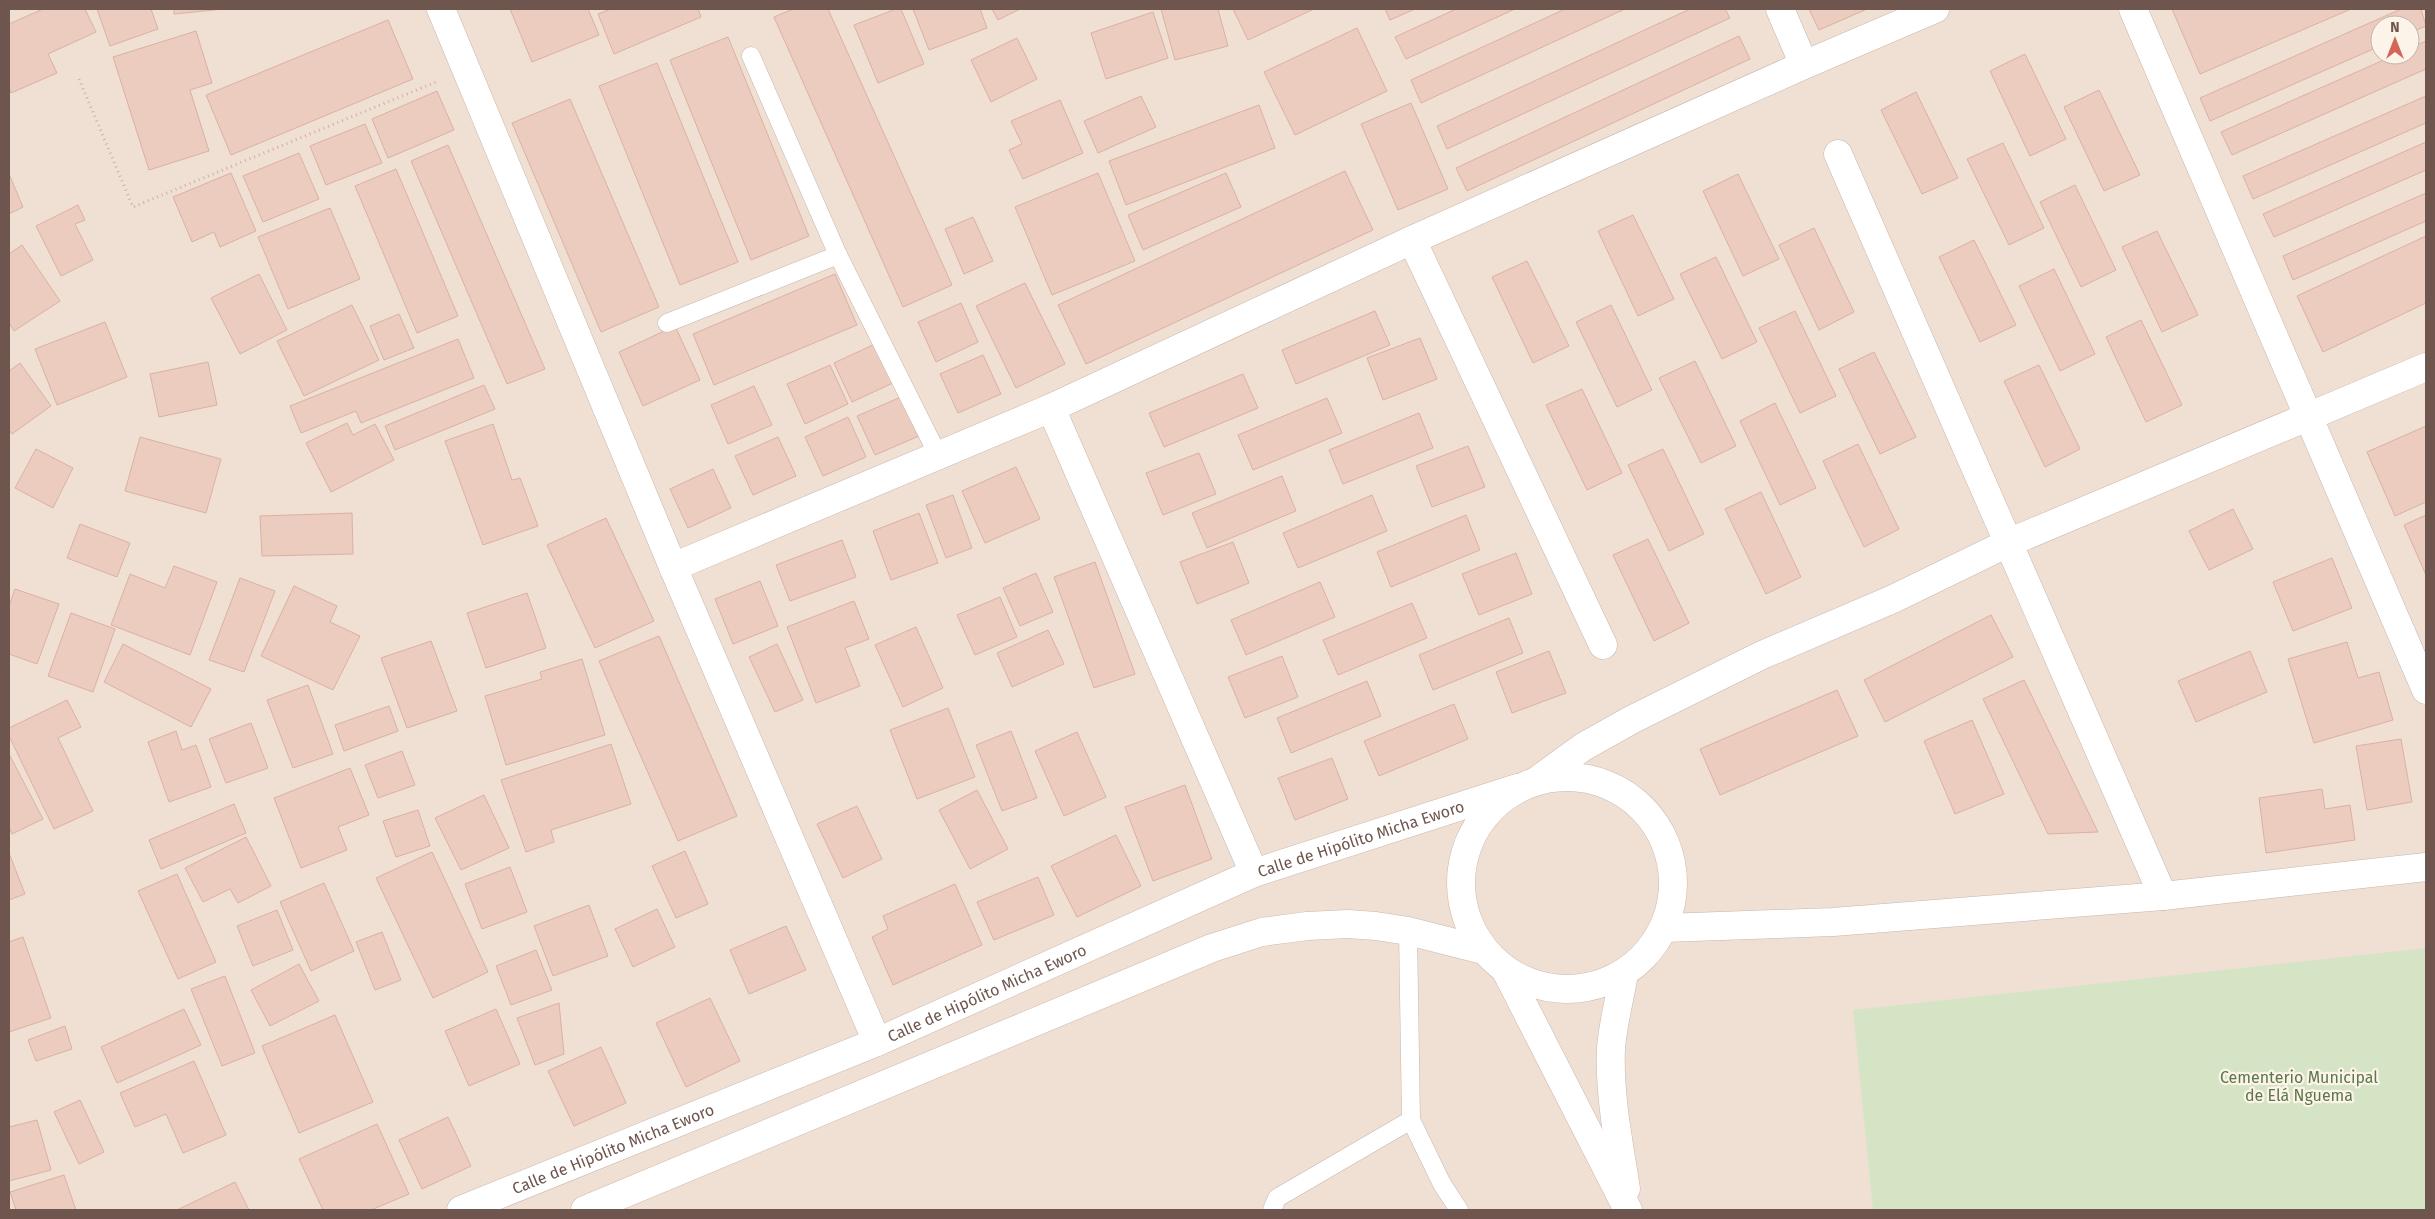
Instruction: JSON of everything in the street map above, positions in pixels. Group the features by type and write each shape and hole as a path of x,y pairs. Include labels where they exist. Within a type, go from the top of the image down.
{"street":[{"path":"441,9 673,567 877,1042"},
{"path":"1780,9 1804,65"},
{"path":"673,567 1051,408 1412,240 1804,65 1935,9"},
{"path":"2133,9 2426,690"},
{"path":"1838,154 2163,896"},
{"path":"1412,240 1603,645"},
{"path":"1526,785 1569,777 1604,784 1622,792 1651,818 1669,851 1673,870 1672,898 1664,928 1650,951 1624,973 1586,988 1565,990 1544,988 1524,981 1506,971 1483,950 1465,916 1459,879 1462,860 1477,826 1488,811 1526,785 1584,747 1681,693 1893,599 2008,543 2309,418 2426,367"},
{"path":"1051,408 1254,873"},
{"name":"Calle de Hipólito Micha Eworo","path":"461,1210 877,1042 1254,873 1526,785"},
{"path":"1664,928 1833,922 2163,896 2426,867"},
{"path":"585,1210 1212,948 1262,932 1307,926 1376,926 1408,931 1483,950"},
{"path":"1506,971 1629,1210"},
{"path":"1624,973 1611,1046 1611,1071 1614,1113 1629,1210"}],"lane":[{"path":"751,56 838,255 938,455"},
{"path":"667,323 838,255"},
{"path":"1408,931 1411,1120 1442,1184 1459,1210"},
{"path":"1272,1210 1277,1198 1411,1120"}],"path":[{"path":"79,80 133,207 466,69"}],"shaded area":[{"path":"9,9 2426,9 2426,1210 9,1210"}],"green space":[{"name":"Cementerio Municipal de Elá Nguema","path":"2426,948 2426,1210 1873,1210 1853,1010"}],"building":[{"path":"43,9 85,9 96,32 48,54 57,73 11,93 9,88 9,24"},
{"path":"97,9 151,9 158,29 110,46"},
{"path":"174,9 224,9 174,14"},
{"path":"510,9 588,9 599,35 532,62"},
{"path":"611,9 698,9 701,17 614,54 598,14"},
{"path":"793,9 828,9 952,285 903,307 774,17"},
{"path":"896,9 901,9 924,64 878,83 854,25"},
{"path":"913,9 980,9 987,28 929,50"},
{"path":"992,9 1020,9 998,20"},
{"path":"1161,9 1218,9 1228,46 1175,60"},
{"path":"1233,9 1314,9 1248,40"},
{"path":"1385,9 1415,9 1390,20"},
{"path":"1456,9 1515,9 1406,59 1395,37"},
{"path":"1565,9 1625,9 1421,103 1411,80"},
{"path":"1690,9 1725,9 1730,18 1447,149 1437,126"},
{"path":"1809,9 1867,9 1819,30"},
{"path":"2172,9 2351,9 2200,74"},
{"path":"2401,9 2421,9 2426,26 2420,29 2420,15 2387,15"},
{"path":"1153,12 1168,58 1106,79 1091,33"},
{"path":"388,20 413,79 231,155 206,95"},
{"path":"2370,23 2370,50 2210,121 2200,98"},
{"path":"1357,28 1387,91 1295,135 1264,72"},
{"path":"196,31 212,83 190,90 209,151 149,170 113,57"},
{"path":"1739,36 1750,59 1467,191 1456,168"},
{"path":"728,37 809,236 751,260 670,60"},
{"path":"1017,38 1037,79 991,102 971,60"},
{"path":"2426,41 2426,69 2232,155 2221,132 2372,65 2420,65 2420,44"},
{"path":"2025,54 2066,139 2030,156 1990,71"},
{"path":"657,63 738,262 680,285 599,86"},
{"path":"2099,90 2140,175 2104,191 2064,107"},
{"path":"437,91 454,130 388,158 372,119"},
{"path":"1916,92 1958,178 1922,194 1881,110"},
{"path":"1141,96 1156,127 1098,153 1084,121"},
{"path":"2426,96 2426,123 2253,199 2243,176"},
{"path":"570,99 659,307 601,332 512,123"},
{"path":"1060,100 1083,153 1023,179 1009,150 1022,144 1011,121"},
{"path":"1411,103 1448,189 1398,210 1361,124"},
{"path":"1259,105 1275,148 1126,205 1109,161"},
{"path":"365,124 382,163 326,185 310,146"},
{"path":"2426,142 2426,170 2274,237 2263,214"},
{"path":"2003,143 2044,228 2009,245 1967,159"},
{"path":"448,145 545,369 507,384 411,161"},
{"path":"299,153 319,199 263,222 243,176"},
{"path":"396,169 458,316 417,333 355,186"},
{"path":"1345,171 1373,230 1086,364 1058,305"},
{"path":"231,173 256,231 220,247 214,232 192,242 173,197"},
{"path":"1098,173 1135,261 1052,295 1015,207"},
{"path":"1226,173 1241,207 1143,250 1128,215"},
{"path":"9,174 23,207 9,214"},
{"path":"1738,174 1779,259 1743,276 1703,191"},
{"path":"2075,185 2116,270 2081,287 2040,202"},
{"path":"2426,193 2426,221 2293,280 2283,256"},
{"path":"78,205 85,220 75,224 93,260 61,276 36,226"},
{"path":"330,208 360,279 288,309 258,237"},
{"path":"1633,215 1674,299 1638,316 1598,231"},
{"path":"973,217 993,261 964,274 945,229"},
{"path":"1814,228 1854,312 1819,330 1779,245"},
{"path":"2157,231 2198,315 2162,332 2122,247"},
{"path":"2426,236 2426,303 2323,352 2297,296"},
{"path":"1974,240 2016,325 1980,342 1939,257"},
{"path":"22,245 60,301 14,331 9,323 9,254"},
{"path":"1716,257 1757,342 1722,359 1680,274"},
{"path":"1527,261 1569,346 1533,363 1492,277"},
{"path":"2054,269 2095,354 2060,371 2019,286"},
{"path":"259,274 287,330 240,354 211,298"},
{"path":"835,274 857,325 714,385 693,334"},
{"path":"1025,283 1065,364 1016,388 976,306"},
{"path":"961,303 978,342 936,362 918,322"},
{"path":"352,305 379,360 304,396 277,341"},
{"path":"1611,305 1652,390 1617,407 1576,322"},
{"path":"1375,311 1390,345 1296,384 1282,350"},
{"path":"1795,311 1836,396 1800,413 1759,328"},
{"path":"399,314 414,348 384,360 370,326"},
{"path":"2141,320 2182,405 2146,422 2106,337"},
{"path":"105,322 127,377 57,405 35,349"},
{"path":"675,326 700,380 643,406 619,352"},
{"path":"1420,338 1437,379 1383,400 1367,358"},
{"path":"458,339 474,378 361,423 356,411 301,433 290,406"},
{"path":"877,343 895,382 852,402 834,363"},
{"path":"1874,352 1916,437 1880,454 1839,369"},
{"path":"983,355 1001,394 958,413 940,374"},
{"path":"1695,361 1736,446 1701,463 1659,378"},
{"path":"208,362 217,405 159,417 150,374"},
{"path":"20,363 51,406 12,434 9,430 9,371"},
{"path":"830,365 848,404 805,424 787,384"},
{"path":"2039,365 2080,449 2045,467 2004,381"},
{"path":"1243,374 1258,408 1164,447 1149,413"},
{"path":"484,385 495,409 395,450 385,426"},
{"path":"754,386 772,425 728,444 711,405"},
{"path":"1582,389 1622,473 1587,490 1546,405"},
{"path":"901,397 919,436 875,455 857,416"},
{"path":"1327,398 1342,433 1253,470 1238,435"},
{"path":"1775,403 1816,488 1780,505 1740,421"},
{"path":"1419,413 1433,448 1343,484 1329,450"},
{"path":"848,417 866,457 823,476 805,437"},
{"path":"347,423 353,435 375,424 394,460 331,492 306,443"},
{"path":"493,424 512,480 520,478 538,526 483,545 445,441"},
{"path":"2426,426 2426,502 2395,516 2367,452"},
{"path":"140,437 221,459 206,513 125,491"},
{"path":"778,437 796,476 753,495 735,456"},
{"path":"1858,444 1899,529 1864,547 1823,461"},
{"path":"1468,446 1485,487 1432,507 1416,466"},
{"path":"36,449 73,468 53,508 15,488"},
{"path":"1663,449 1704,534 1669,551 1628,465"},
{"path":"1199,453 1216,494 1163,515 1146,473"},
{"path":"1016,467 1040,519 985,543 962,491"},
{"path":"713,469 731,508 688,528 670,489"},
{"path":"1282,476 1296,511 1207,548 1192,513"},
{"path":"1761,492 1801,577 1766,594 1725,509"},
{"path":"953,495 972,548 946,558 926,505"},
{"path":"1372,495 1387,531 1298,568 1283,533"},
{"path":"2233,509 2253,549 2209,570 2189,531"},
{"path":"352,513 353,554 262,556 260,516"},
{"path":"919,513 938,563 891,580 873,531"},
{"path":"1466,515 1480,550 1391,587 1377,552"},
{"path":"2426,515 2426,575 2404,525"},
{"path":"606,518 654,621 595,648 547,545"},
{"path":"80,524 130,543 117,577 67,558"},
{"path":"1648,539 1689,623 1654,641 1613,555"},
{"path":"842,540 856,577 790,601 776,565"},
{"path":"1233,542 1249,583 1197,604 1180,562"},
{"path":"1516,553 1532,594 1479,615 1462,574"},
{"path":"2332,558 2352,608 2293,631 2273,582"},
{"path":"1095,562 1135,674 1094,688 1054,577"},
{"path":"174,566 217,582 190,655 111,625 130,574 165,588"},
{"path":"1036,573 1053,612 1020,626 1003,588"},
{"path":"240,578 275,591 244,672 209,660"},
{"path":"760,581 778,626 733,644 715,599"},
{"path":"1320,582 1335,617 1246,655 1231,620"},
{"path":"294,586 337,606 330,622 360,636 333,690 261,656"},
{"path":"15,589 59,604 37,664 9,654 9,606"},
{"path":"527,593 546,648 486,668 467,613"},
{"path":"1000,597 1017,637 975,655 957,615"},
{"path":"854,601 869,639 845,648 860,686 816,703 787,627"},
{"path":"1412,603 1427,638 1338,675 1323,640"},
{"path":"71,613 115,629 93,692 48,676"},
{"path":"1991,615 2013,657 1885,722 1864,680"},
{"path":"1509,618 1523,653 1433,690 1419,655"},
{"path":"916,627 943,688 903,707 875,645"},
{"path":"1048,630 1064,664 1012,687 997,653"},
{"path":"659,636 737,816 678,841 599,661"},
{"path":"431,641 457,711 407,728 381,658"},
{"path":"2347,642 2358,678 2379,672 2393,720 2314,743 2288,659"},
{"path":"123,644 211,689 191,727 104,682"},
{"path":"777,644 803,700 775,712 749,657"},
{"path":"1549,651 1566,693 1512,713 1496,672"},
{"path":"2250,651 2267,692 2196,722 2178,681"},
{"path":"1282,656 1298,697 1245,718 1228,677"},
{"path":"582,659 605,735 506,765 485,696 542,679 540,672"},
{"path":"2024,680 2098,832 2048,834 1983,699"},
{"path":"1367,681 1381,716 1291,753 1277,718"},
{"path":"308,685 333,754 293,768 267,700"},
{"path":"1837,690 1858,736 1720,795 1700,749"},
{"path":"67,700 81,727 58,738 93,811 54,829 9,736 9,728"},
{"path":"1454,704 1468,739 1379,776 1364,741"},
{"path":"389,706 398,731 344,751 335,725"},
{"path":"948,708 975,777 917,799 890,730"},
{"path":"1972,720 2004,794 1955,814 1924,741"},
{"path":"251,723 268,768 226,783 209,739"},
{"path":"176,731 182,750 196,745 211,787 169,802 148,742"},
{"path":"1011,731 1037,798 1002,811 976,745"},
{"path":"1077,732 1106,797 1064,816 1035,751"},
{"path":"2401,739 2412,802 2367,810 2356,746"},
{"path":"611,744 631,804 551,830 554,842 526,852 501,780"},
{"path":"402,751 415,785 378,798 365,765"},
{"path":"9,754 43,819 12,834 9,827"},
{"path":"1332,758 1348,799 1295,820 1278,778"},
{"path":"350,768 369,815 338,827 347,850 301,868 274,798"},
{"path":"1185,785 1212,859 1153,881 1125,807"},
{"path":"2322,789 2325,809 2350,805 2355,840 2266,853 2259,798"},
{"path":"977,790 1008,849 970,869 939,810"},
{"path":"484,795 509,848 461,870 435,818"},
{"path":"234,804 246,833 161,869 149,840"},
{"path":"857,806 882,859 843,878 817,824"},
{"path":"418,810 430,846 396,857 383,821"},
{"path":"1116,835 1141,886 1077,917 1051,866"},
{"path":"246,837 271,886 238,903 230,889 203,902 185,868"},
{"path":"685,851 708,904 676,918 652,866"},
{"path":"432,852 488,972 433,998 376,878"},
{"path":"9,853 25,894 9,900"},
{"path":"510,867 527,912 482,929 465,884"},
{"path":"177,874 216,962 178,979 138,891"},
{"path":"1038,877 1054,915 994,940 977,902"},
{"path":"324,883 354,951 311,971 280,902"},
{"path":"955,884 982,945 893,985 872,937 888,929 883,916"},
{"path":"589,905 608,956 553,976 534,926"},
{"path":"657,909 675,947 633,967 615,929"},
{"path":"277,910 293,950 253,966 237,926"},
{"path":"786,926 806,970 749,994 730,950"},
{"path":"382,932 401,980 375,990 356,942"},
{"path":"23,937 51,1018 9,1032 9,942"},
{"path":"536,950 552,990 511,1005 496,966"},
{"path":"299,964 319,1001 270,1026 251,990"},
{"path":"225,976 255,1053 222,1066 191,989"},
{"path":"710,998 740,1061 686,1087 656,1023"},
{"path":"559,1003 564,1054 535,1065 517,1018"},
{"path":"184,1009 201,1045 117,1083 101,1047"},
{"path":"496,1009 520,1064 469,1086 445,1031"},
{"path":"335,1015 373,1102 299,1133 262,1046"},
{"path":"65,1026 72,1049 36,1061 28,1040"},
{"path":"601,1047 626,1103 574,1126 548,1071"},
{"path":"194,1061 226,1135 183,1153 166,1114 135,1127 120,1093"},
{"path":"80,1100 104,1152 79,1164 54,1112"},
{"path":"448,1117 471,1166 422,1189 399,1140"},
{"path":"37,1120 51,1170 9,1181 9,1127"},
{"path":"377,1124 409,1194 371,1210 323,1210 299,1159"},
{"path":"64,1175 76,1210 16,1210 10,1192"},
{"path":"235,1182 249,1210 177,1210"}]}
